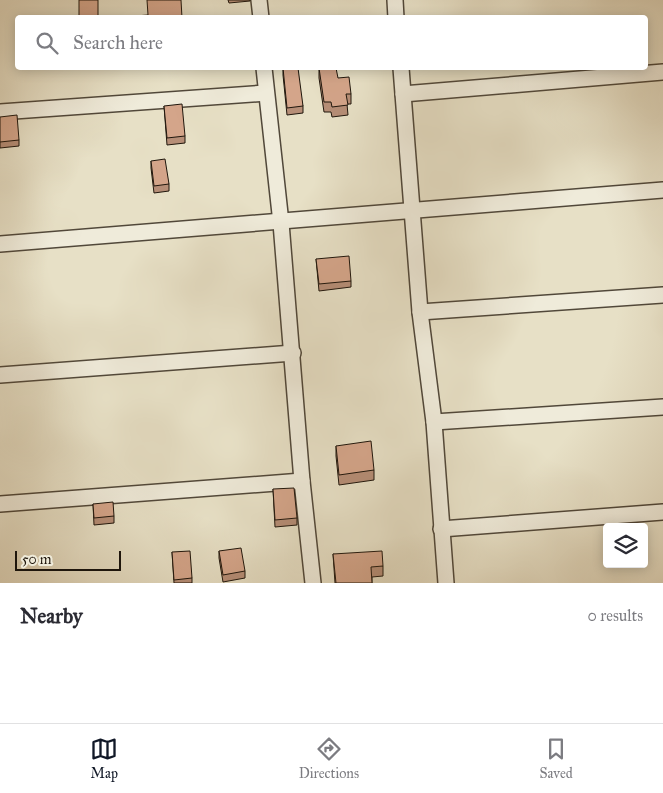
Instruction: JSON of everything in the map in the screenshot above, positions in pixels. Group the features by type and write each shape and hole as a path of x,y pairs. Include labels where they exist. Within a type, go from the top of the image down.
{"street":[{"path":"259,0 261,15"},
{"path":"395,0 396,15"},
{"path":"264,70 281,223 302,481 313,583"},
{"path":"401,70 420,312 434,422 446,583"},
{"path":"403,94 663,72"},
{"path":"0,112 266,93"},
{"path":"0,244 281,223 412,210 663,190"},
{"path":"420,312 663,294"},
{"path":"0,375 293,353"},
{"path":"434,422 663,407"},
{"path":"0,504 302,481"},
{"path":"441,529 663,512"}],"building":[{"path":"79,0 98,0 98,15 79,15"},
{"path":"147,0 181,0 182,15 148,15"},
{"path":"283,70 298,70 303,106 287,108"},
{"path":"319,70 336,70 338,78 349,77 351,94 346,94 348,105 332,107 331,102 324,102"},
{"path":"182,104 185,136 167,138 164,106"},
{"path":"17,115 19,140 0,142 0,117"},
{"path":"165,159 169,184 154,186 151,161"},
{"path":"349,256 351,281 319,284 316,259"},
{"path":"371,441 374,470 339,475 336,446"},
{"path":"294,488 297,518 275,520 273,489"},
{"path":"113,502 114,516 94,518 93,504"},
{"path":"241,548 245,571 223,575 219,551"},
{"path":"190,551 192,578 174,580 172,552"},
{"path":"382,551 383,566 371,567 372,583 336,583 333,554"}]}
